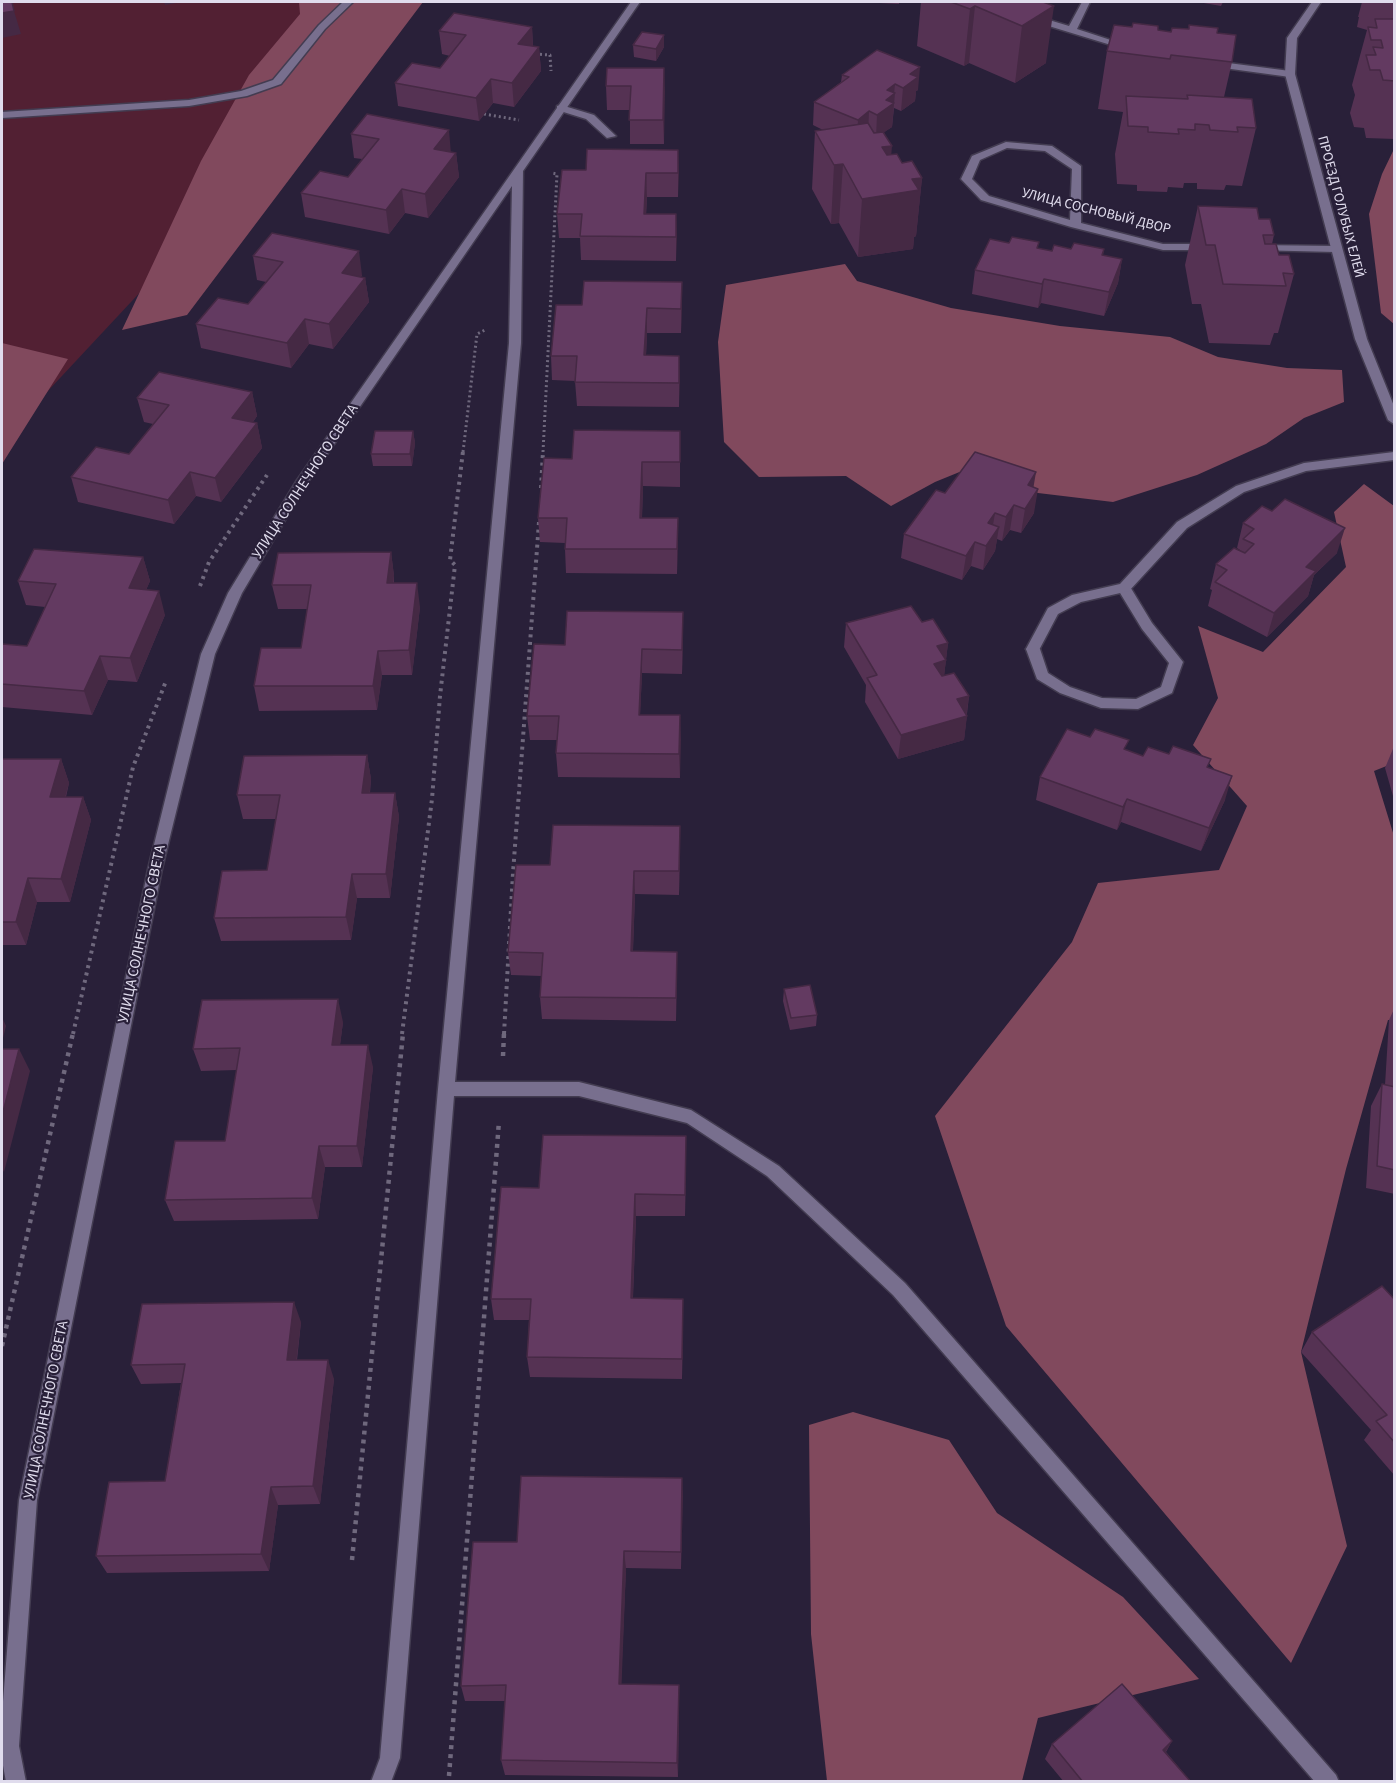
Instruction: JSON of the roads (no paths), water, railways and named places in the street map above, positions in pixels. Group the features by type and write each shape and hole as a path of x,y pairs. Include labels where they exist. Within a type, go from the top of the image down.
{"street":[{"path":"2,115 189,103 243,94 278,82 322,27 348,2"},
{"name":"УЛИЦА СОЛНЕЧНОГО СВЕТА","path":"15,1782 9,1746 28,1500 155,869 208,654 235,593 301,483 635,2"},
{"path":"999,2 1006,10 1137,50"},
{"path":"1071,31 1086,2"},
{"name":"ПРОЕЗД ГОЛУБЫХ ЕЛЕЙ","path":"1316,2 1292,38 1290,74 1335,249 1361,339 1395,420"},
{"path":"1206,63 1290,74"},
{"path":"561,108 590,117 611,136"},
{"name":"УЛИЦА СОСНОВЫЙ ДВОР","path":"1075,225 1077,168 1048,148 1006,145 976,158 966,179 985,198 1075,225 1162,247 1220,248"},
{"path":"381,1782 390,1758 447,1089 515,344 518,172"},
{"path":"1243,248 1335,249"},
{"path":"1125,588 1147,626 1176,662 1167,690 1138,704 1101,703 1065,690 1042,676 1033,649 1053,611 1077,598 1125,588 1182,525 1240,489 1304,467 1395,456"},
{"path":"447,1089 579,1089 692,1117 773,1171 898,1289 1329,1782"}]}
